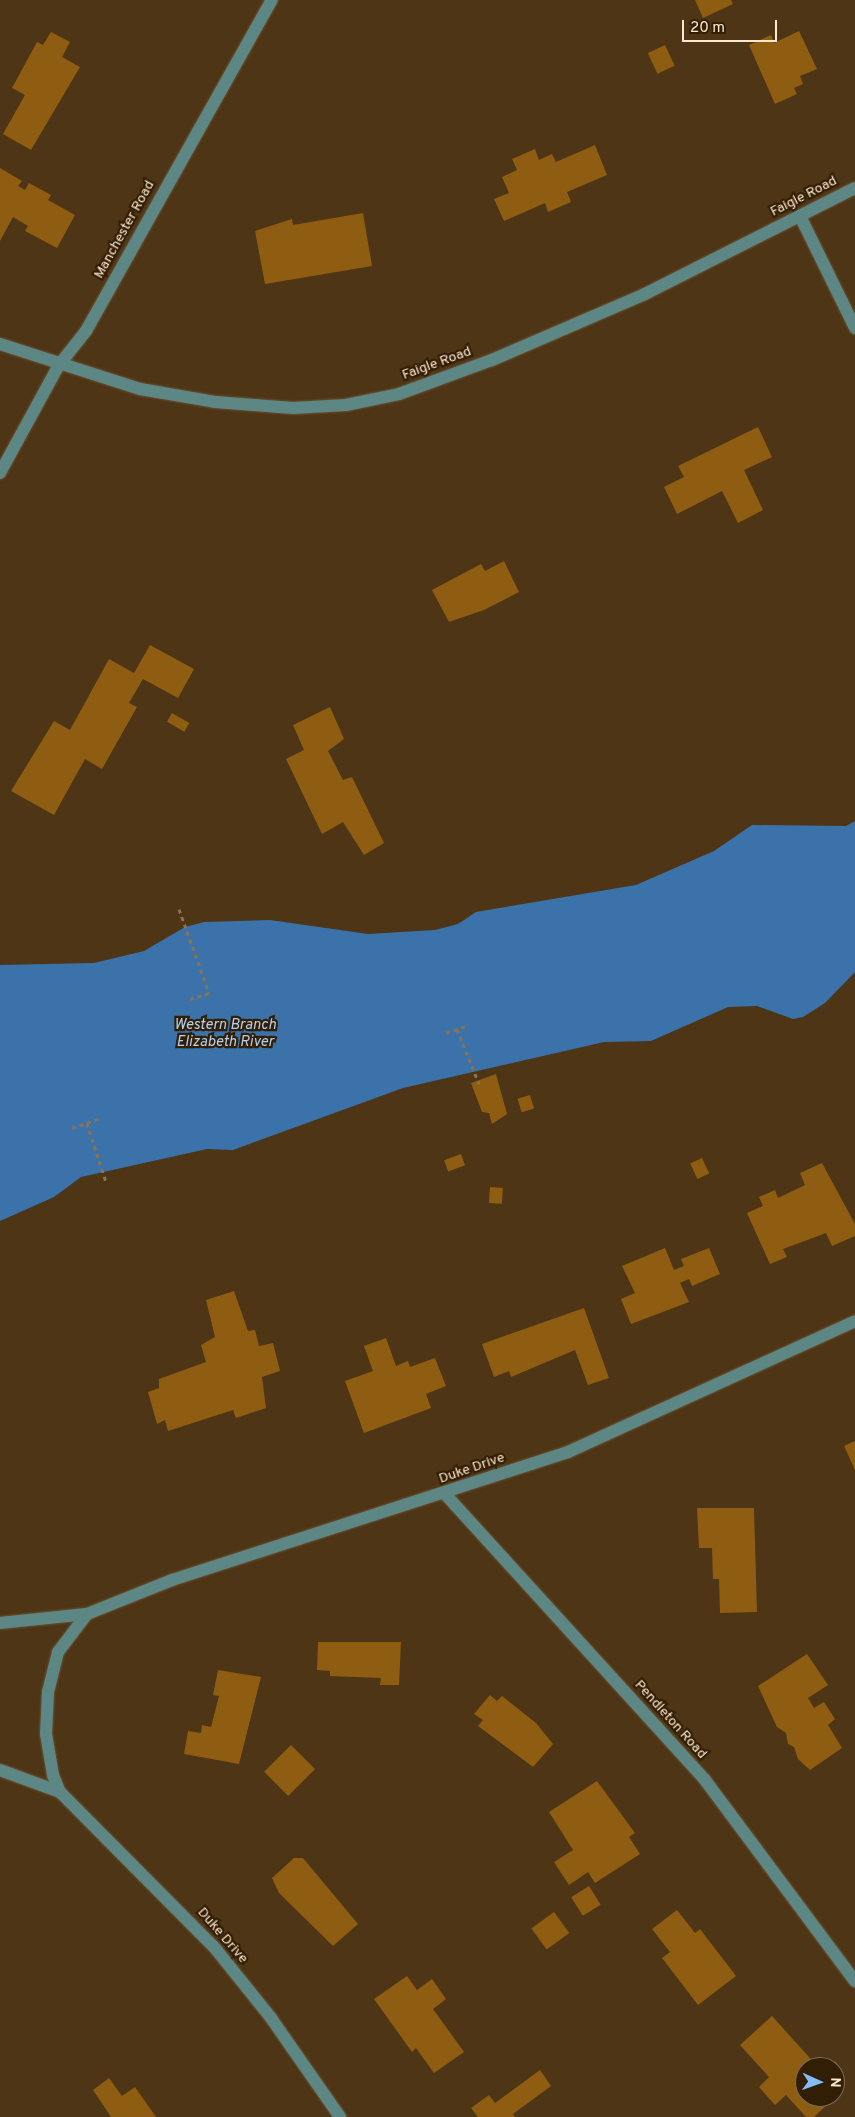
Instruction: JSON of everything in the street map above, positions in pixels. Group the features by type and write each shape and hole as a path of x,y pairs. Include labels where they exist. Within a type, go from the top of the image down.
{"street":[{"name":"Manchester Road","path":"0,472 59,366 86,330 272,0"},
{"name":"Faigle Road","path":"0,344 59,366 140,389 215,402 293,408 354,403 399,394 492,360 645,294 855,188"},
{"path":"800,216 855,328"},
{"name":"Duke Drive","path":"0,1623 87,1614 172,1580 445,1494 568,1452 855,1321"},
{"name":"Pendleton Road","path":"445,1494 705,1780 855,1981"},
{"name":"Duke Drive","path":"87,1614 58,1652 48,1692 46,1734 53,1775 60,1792 214,1947 271,2018 340,2117"},
{"name":"Duke Drive","path":"0,1770 60,1792"}],"path":[{"path":"180,909 209,993 190,1000"},
{"path":"446,1032 469,1025"},
{"path":"457,1029 478,1084"},
{"path":"72,1128 101,1118"},
{"path":"87,1123 106,1182"}],"water":[{"name":"Western Branch Elizabeth River","path":"855,821 855,972 825,1003 803,1017 793,1019 757,1006 728,1007 651,1041 604,1042 403,1088 233,1150 207,1149 81,1177 54,1197 0,1221 0,965 94,963 144,951 185,927 204,922 270,920 368,934 435,930 458,924 476,912 636,885 714,851 752,825 846,826"}],"building":[{"path":"695,0 731,0 733,4 703,18"},
{"path":"799,31 817,69 800,76 803,84 794,88 797,94 775,104 749,45 771,35 774,43"},
{"path":"51,32 70,42 62,57 80,67 31,150 3,134 25,95 12,88 37,42 43,45"},
{"path":"665,45 675,66 658,74 648,53"},
{"path":"595,145 607,175 567,192 571,202 548,212 545,203 504,221 494,199 509,193 502,177 517,170 512,159 535,149 539,160 552,154 556,162"},
{"path":"0,168 22,181 18,186 25,190 29,183 51,195 48,200 75,215 57,248 25,231 28,226 13,217 0,241"},
{"path":"363,213 372,266 265,284 255,231 292,219 293,225"},
{"path":"758,427 772,457 744,470 763,510 738,523 722,491 677,514 664,487 684,477 678,466"},
{"path":"504,561 519,592 484,610 449,622 432,590 481,564 485,571"},
{"path":"150,645 194,669 178,698 143,679 129,703 137,707 102,769 85,759 54,815 11,791 54,721 70,730 109,659 134,673"},
{"path":"330,707 344,739 328,751 343,780 352,777 384,843 364,855 343,822 322,834 286,759 304,750 293,725"},
{"path":"172,713 189,723 184,732 167,722"},
{"path":"496,1074 507,1114 492,1124 489,1113 482,1112 471,1083"},
{"path":"530,1095 534,1108 522,1112 518,1099"},
{"path":"461,1154 465,1165 448,1171 444,1160"},
{"path":"702,1158 709,1173 697,1179 690,1163"},
{"path":"822,1163 855,1224 855,1236 832,1246 826,1233 783,1249 787,1257 770,1264 747,1213 763,1206 759,1197 775,1190 778,1198 805,1185 800,1173"},
{"path":"490,1187 503,1188 502,1204 489,1203"},
{"path":"665,1248 674,1270 684,1266 681,1259 709,1248 720,1274 692,1286 689,1279 680,1283 689,1302 631,1324 621,1299 635,1293 622,1266"},
{"path":"234,1291 248,1331 255,1330 259,1346 273,1343 280,1371 262,1377 266,1408 236,1418 233,1410 168,1431 165,1420 157,1424 148,1392 159,1388 159,1379 206,1362 201,1345 215,1337 206,1300"},
{"path":"584,1308 609,1378 588,1385 575,1350 511,1377 509,1371 494,1377 482,1344"},
{"path":"386,1338 396,1366 408,1361 410,1367 435,1358 446,1386 426,1394 431,1408 364,1433 345,1381 373,1371 364,1346"},
{"path":"855,1441 855,1470 844,1446"},
{"path":"697,1508 754,1508 757,1612 720,1613 719,1579 713,1579 712,1548 699,1548"},
{"path":"318,1642 401,1642 399,1685 380,1685 381,1678 330,1676 330,1671 317,1670"},
{"path":"807,1654 828,1685 808,1698 814,1708 824,1702 835,1719 828,1725 842,1748 810,1770 798,1759 794,1747 788,1744 786,1733 777,1727 758,1686"},
{"path":"218,1670 261,1677 239,1764 184,1754 188,1731 201,1733 202,1725 211,1727 219,1696 213,1695"},
{"path":"490,1695 497,1701 502,1696 536,1723 553,1744 533,1767 478,1726 483,1720 474,1714"},
{"path":"291,1745 315,1769 288,1796 264,1772"},
{"path":"597,1781 635,1833 629,1837 640,1854 595,1883 588,1872 569,1885 554,1862 573,1850 549,1812"},
{"path":"294,1858 303,1858 358,1924 333,1946 279,1893 272,1878"},
{"path":"589,1886 601,1905 583,1916 571,1897"},
{"path":"677,1910 695,1933 700,1929 736,1976 698,2005 662,1958 670,1952 652,1929"},
{"path":"554,1912 569,1933 547,1949 531,1928"},
{"path":"407,1976 417,1990 432,1979 446,1999 433,2009 464,2052 434,2073 416,2048 412,2052 374,1999"},
{"path":"772,2016 809,2057 795,2057 795,2105 786,2095 775,2105 759,2087 769,2077 740,2045"},
{"path":"540,2070 551,2086 513,2114 515,2117 478,2117 471,2108 489,2095 495,2103"},
{"path":"109,2078 122,2096 135,2087 156,2117 111,2117 93,2090"},
{"path":"797,2107 825,2107 814,2117 806,2117"}]}
